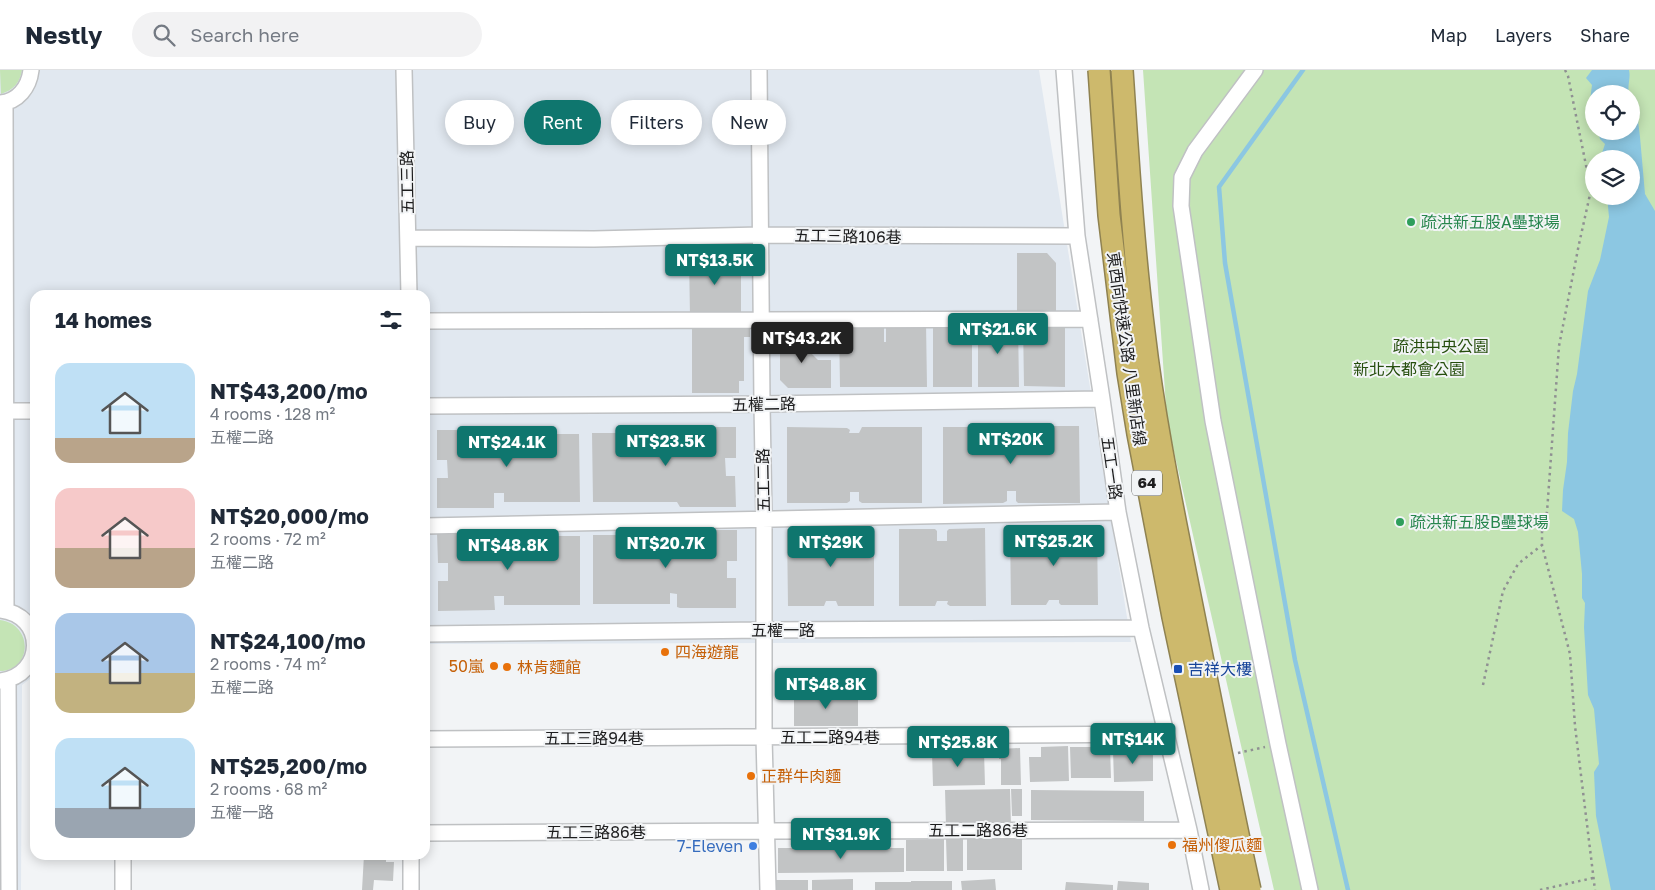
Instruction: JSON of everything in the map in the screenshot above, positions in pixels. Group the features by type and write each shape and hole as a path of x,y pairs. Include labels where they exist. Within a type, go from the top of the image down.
{"highway":[{"name":"東西向快速公路 八里新店線","path":"1099,70 1109,215 1130,382 1146,479 1173,617 1231,890"},
{"name":"東西向快速公路 八里新店線","path":"1122,70 1136,261 1155,409 1230,802 1250,890"}],"street":[{"path":"30,628 19,616 3,610 2,103 21,94 27,86 31,70"},
{"name":"五工三路","path":"404,70 409,290"},
{"name":"五工二路","path":"759,70 764,520 764,737 768,890"},
{"name":"五工一路","path":"1064,70 1077,236 1118,512 1141,628 1189,830 1201,890"},
{"path":"1255,70 1195,151 1182,177 1181,206 1213,421 1278,744 1310,890"},
{"name":"五工三路106巷","path":"409,238 594,239 760,235 1077,236"},
{"path":"430,321 1090,319"},
{"name":"五權二路","path":"430,406 1102,399"},
{"path":"3,411 30,411"},
{"path":"430,526 1118,512"},
{"name":"五權一路","path":"430,634 1141,628"},
{"path":"9,890 4,837 4,680 21,674 30,664"},
{"name":"五工二路94巷","path":"764,737 1166,734"},
{"name":"五工三路94巷","path":"430,739 764,737"},
{"name":"五工二路86巷","path":"767,831 1189,830"},
{"name":"五工三路86巷","path":"430,834 767,831"},
{"path":"122,860 123,890"},
{"path":"411,860 411,890"}],"path":[{"path":"1565,70 1568,76 1591,190 1559,346 1547,512 1542,531 1542,544 1570,654 1575,726 1595,890"},
{"path":"1482,685 1503,591 1518,564 1542,544"},
{"path":"1231,754 1278,744"},
{"path":"1540,890 1593,878"}],"shaded area":[{"path":"0,70 1039,70 1131,642 430,644 430,290 30,290 30,679 22,685 21,890 0,890"}],"green space":[{"path":"0,70 22,70 20,79 15,85 1,94"},
{"name":"疏洪中央公園","path":"1143,70 1655,70 1655,890 1274,890 1167,421"},
{"path":"0,620 11,623 19,630 25,647 19,663 11,669 0,671"}],"water":[{"path":"1592,70 1629,70 1630,76 1628,85 1592,85 1586,78"},
{"path":"1640,137 1645,194 1655,211 1655,890 1611,890 1596,816 1594,772 1599,764 1594,709 1588,695 1584,627 1585,603 1582,598 1578,532 1574,519 1562,511 1573,391 1588,291 1600,260 1609,217 1608,205 1640,205 1640,150 1603,150 1605,144 1601,140 1640,140"}],"building":[{"path":"1017,253 1047,253 1056,263 1056,316 1017,316"},
{"path":"741,255 741,317 690,317 689,256"},
{"path":"978,322 1018,322 1019,387 978,387"},
{"path":"1023,322 1065,322 1065,387 1024,386"},
{"path":"692,323 750,324 750,337 744,337 744,381 739,381 739,393 692,393"},
{"path":"839,323 884,323 884,342 886,342 886,323 926,323 927,387 840,387"},
{"path":"933,323 972,323 972,387 933,387"},
{"path":"780,332 808,332 808,350 818,360 831,360 831,388 788,388 780,380"},
{"path":"1019,426 1079,426 1080,503 1018,503 1016,501 1016,491 1007,491 1007,501 1003,503 943,504 943,427 1003,427 1006,429 1006,432 1016,432"},
{"path":"680,427 736,427 736,458 725,458 726,476 735,476 736,507 680,507 677,502 593,502 592,433 669,433 669,442 677,442 677,430"},
{"path":"787,427 847,428 850,430 849,433 859,433 862,427 922,427 922,503 862,503 859,501 859,492 850,492 850,501 847,503 787,503"},
{"path":"437,430 495,430 495,445 504,446 504,434 579,434 580,502 504,502 504,493 494,493 494,508 437,508 437,478 448,478 447,460 437,460"},
{"path":"1010,527 1046,527 1049,530 1049,540 1059,540 1059,530 1061,528 1097,528 1098,605 1061,605 1059,600 1049,600 1046,605 1011,605"},
{"path":"985,528 986,606 950,606 947,604 948,601 937,601 935,606 899,606 899,529 935,529 937,531 937,541 947,541 947,531 949,529"},
{"path":"680,529 737,530 737,561 727,561 727,578 736,578 736,608 680,608 677,607 677,594 670,593 670,604 593,604 593,535 670,535 670,544 677,544 677,532"},
{"path":"787,529 823,529 826,531 826,541 836,541 836,531 838,529 874,529 874,606 838,606 836,601 826,601 824,606 788,606"},
{"path":"437,533 496,533 496,548 504,548 504,536 580,536 580,605 504,605 504,596 494,596 495,610 438,611 438,581 448,581 448,563 438,563"},
{"path":"794,693 858,693 858,726 794,726"},
{"path":"1068,746 1069,781 1030,782 1029,757 1041,757 1041,747"},
{"path":"1070,747 1110,747 1111,778 1071,778"},
{"path":"1020,748 1021,785 1001,785 999,749"},
{"path":"1153,749 1153,781 1114,782 1113,750"},
{"path":"984,751 985,785 933,786 932,752"},
{"path":"1010,789 1011,826 946,826 945,790"},
{"path":"1011,789 1022,789 1022,816 1012,816"},
{"path":"1031,790 1144,791 1144,821 1031,820"},
{"path":"967,837 1022,837 1022,870 967,870"},
{"path":"944,839 944,871 906,871 906,840"},
{"path":"946,839 963,839 963,871 947,871"},
{"path":"778,848 904,848 904,872 778,873"},
{"path":"364,860 394,862 393,881 374,880 373,890 362,890"},
{"path":"853,879 853,890 812,890 812,880"},
{"path":"995,879 996,890 962,890 961,881"},
{"path":"776,880 808,880 808,890 776,890"},
{"path":"952,881 952,890 875,890 875,882"},
{"path":"1118,881 1149,883 1149,890 1117,890"},
{"path":"1066,882 1113,885 1113,890 1065,890"}],"waterway":[{"path":"1303,70 1219,187 1225,263 1295,660 1348,890"}],"place":[{"name":"疏洪新五股A壘球場","path":"1411,222"},
{"name":"疏洪新五股B壘球場","path":"1400,522"},
{"name":"四海遊龍","path":"665,652"},
{"name":"50嵐","path":"494,666"},
{"name":"林肯麵館","path":"507,667"},
{"name":"吉祥大樓","path":"1178,669"},
{"name":"正群牛肉麵","path":"751,776"},
{"name":"福州傻瓜麵","path":"1172,845"},
{"name":"7-Eleven","path":"753,846"}],"park label":[{"name":"新北大都會公園","path":"1409,369"}]}
